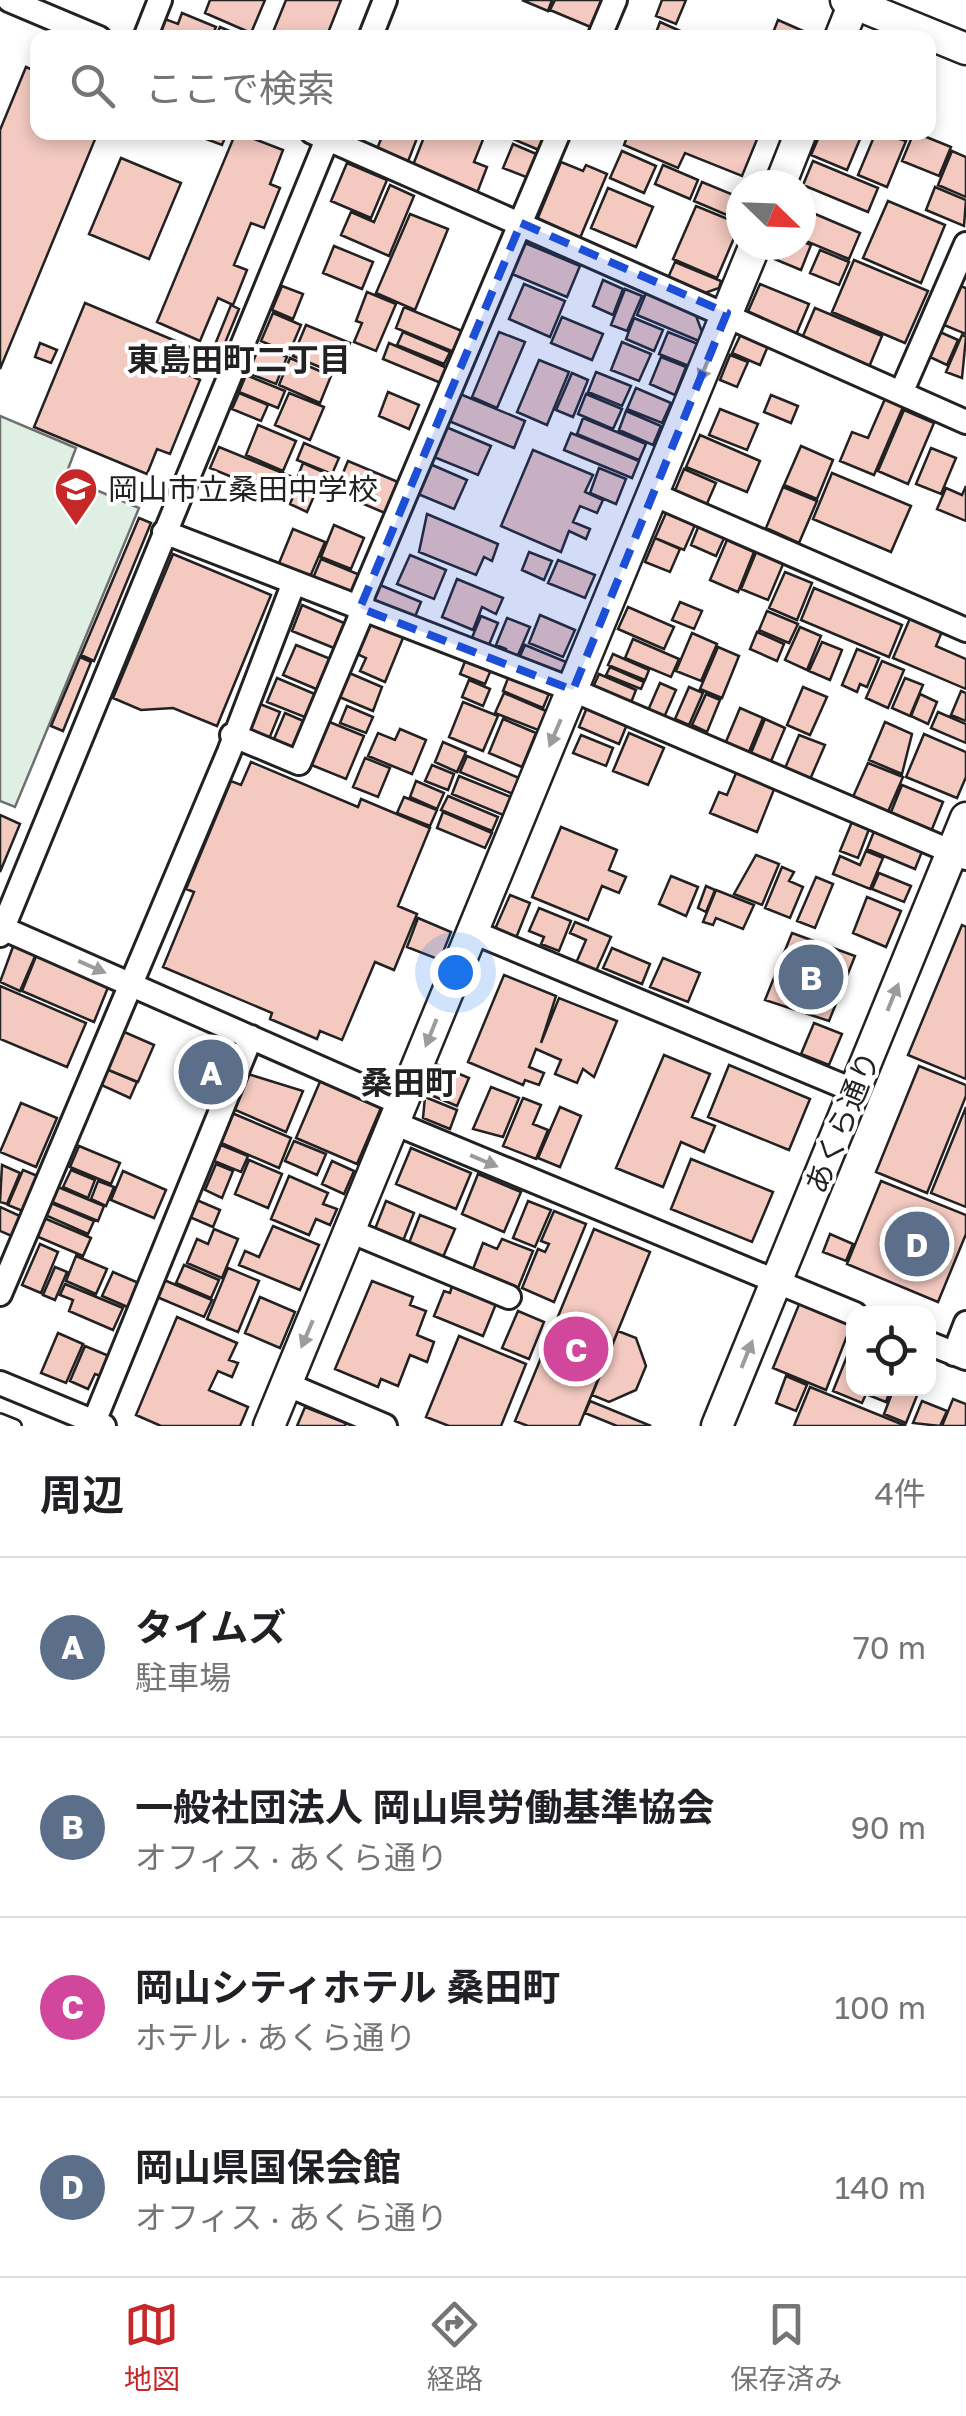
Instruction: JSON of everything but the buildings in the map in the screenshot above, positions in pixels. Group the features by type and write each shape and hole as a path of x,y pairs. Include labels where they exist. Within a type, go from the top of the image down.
{"street":[{"path":"9,0 80,30"},
{"path":"148,30 160,0"},
{"path":"373,30 385,0"},
{"path":"603,30 615,0"},
{"path":"843,30 852,1 921,30"},
{"path":"936,36 966,49"},
{"path":"321,140 1,930 251,1038 398,1113 846,1310"},
{"path":"334,140 966,422"},
{"path":"232,735 299,762 556,140"},
{"path":"786,170 798,140"},
{"path":"901,393 966,244"},
{"path":"269,1426 749,260"},
{"path":"653,494 966,630"},
{"path":"164,532 573,690 959,854"},
{"path":"0,1294 229,752 232,735 293,585"},
{"name":"あくら通り","path":"717,1426 855,1091 959,854 966,818"},
{"path":"473,932 855,1091"},
{"path":"0,1383 99,1424 251,1038"},
{"path":"350,1230 509,1296"},
{"path":"936,1346 960,1356 966,1322"},
{"path":"286,1384 385,1426"}],"lane":[{"path":"0,1420 15,1426"}],"highlighted area":[{"path":"521,223 727,313 573,690 360,608"}],"green space":[{"path":"0,416 76,448 65,477 139,508 15,807 0,801"}],"place":[{"name":"岡山市立桑田中学校","path":"76,527"},
{"name":"一般社団法人 岡山県労働基準協会","path":"811,977"},
{"name":"タイムズ","path":"211,1072"},
{"name":"岡山県国保会館","path":"917,1244"},
{"name":"岡山シティホテル 桑田町","path":"576,1349"}],"district":[{"name":"東島田町二丁目","path":"239,359"},
{"name":"桑田町","path":"409,1082"}]}
